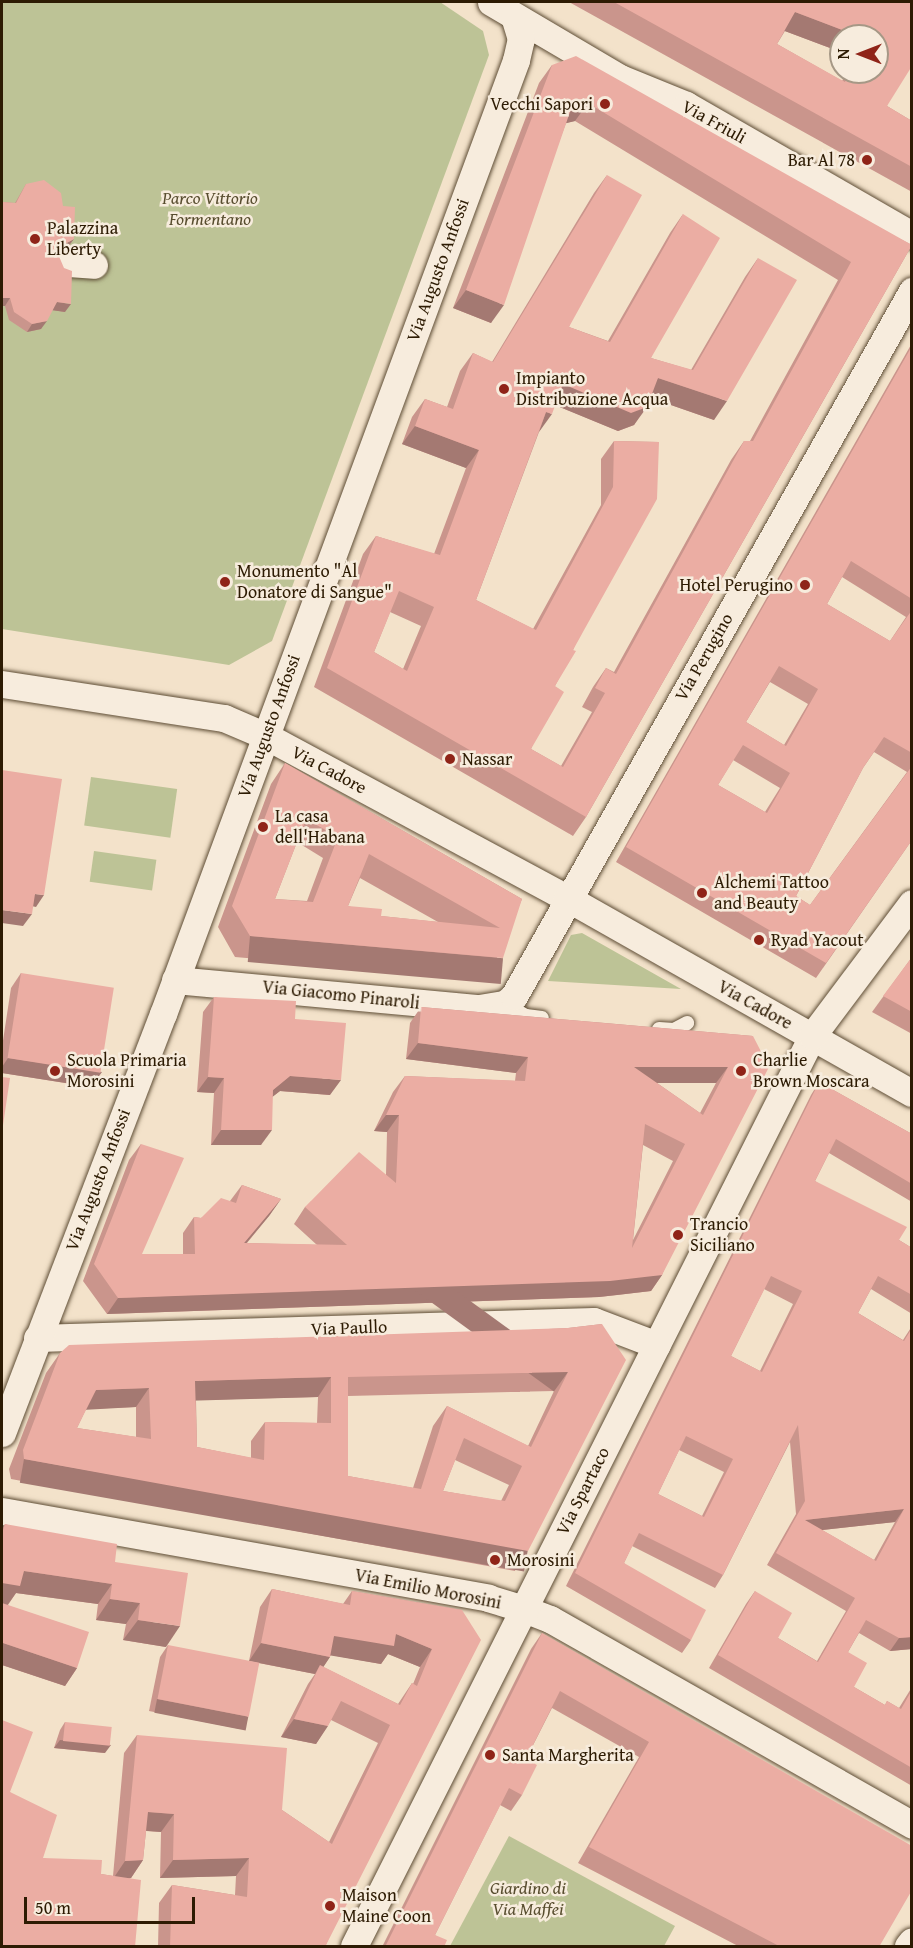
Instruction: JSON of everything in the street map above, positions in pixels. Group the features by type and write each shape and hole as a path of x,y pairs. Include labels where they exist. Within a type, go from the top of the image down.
{"street":[{"name":"Via Friuli","path":"491,2 620,78 686,105 912,235"},
{"path":"514,16 531,11 538,2"},
{"name":"Via Augusto Anfossi","path":"2,1433 175,980 516,60 521,39 514,16"},
{"name":"Via Perugino","path":"567,898 912,291"},
{"name":"Via Cadore","path":"2,684 224,718 266,736 567,898 912,1093"},
{"path":"505,1004 514,996 567,898"},
{"name":"Via Spartaco","path":"354,1947 812,1036 912,903"},
{"name":"Via Giacomo Pinaroli","path":"175,980 479,1008 505,1004"},
{"name":"Via Paullo","path":"37,1338 594,1320 657,1345"},
{"name":"Via Emilio Morosini","path":"2,1511 488,1598 524,1609 550,1619 912,1825"},
{"path":"908,1947 912,1941"}],"lane":[{"path":"505,1004 526,1016 560,1019"},
{"path":"640,1027 674,1030 687,1023"}],"green space":[{"name":"Parco Vittorio Formentano","path":"2,2 440,2 483,31 489,55 272,641 229,665 2,629"},
{"path":"91,777 177,789 170,838 84,826"},
{"path":"94,851 156,860 152,890 90,882"},
{"path":"582,933 681,989 548,981 571,935"},
{"name":"Giardino di Via Maffei","path":"509,1836 675,1926 664,1946 450,1946"}],"building":[{"path":"614,2 912,2 912,66 887,106 912,121 912,167"},
{"path":"576,56 912,245 586,817 327,668 376,536 440,555 479,450 415,426 425,399 453,409 473,353 493,362 607,175 642,195 569,327 610,342 683,214 720,238 651,358 693,370 758,258 797,280 727,401 658,378 647,407 631,413 563,384 552,414 546,412 476,600 536,630 613,487 614,441 659,442 657,499 573,650 576,651 555,686 564,692 531,749 563,767 605,693 595,688 606,668 616,674 744,441 753,441 851,262 588,103 572,106 504,305 466,290 552,65","holes":["399,591 434,607 407,671 374,652"]},
{"name":"Palazzina Liberty","path":"44,180 61,193 63,206 75,207 74,239 61,246 58,254 64,268 72,271 71,304 57,302 47,321 32,324 14,312 10,298 2,298 3,202 16,203 26,184"},
{"path":"912,346 912,599 851,561 827,604 890,641 912,610 912,753 884,737 863,768 796,896 810,905 912,766 912,840 826,963 626,847","holes":["779,666 818,689 786,746 746,722","743,745 790,773 767,813 718,785"]},
{"path":"285,763 522,899 503,958 250,936 232,906","holes":["306,819 338,837 313,902 275,899","369,854 500,928 381,916 382,909 348,906"]},
{"path":"2,770 62,779 44,895 35,894 32,914 2,910"},
{"path":"912,957 912,1012 883,996"},
{"path":"21,973 114,988 100,1073 8,1058"},
{"path":"214,997 296,1001 295,1019 346,1023 341,1080 290,1076 273,1090 272,1130 221,1130 224,1078 208,1077"},
{"path":"421,1007 753,1036 769,1067 662,1275 610,1281 118,1298 94,1264 141,1144 184,1158 142,1254 195,1254 194,1217 201,1218 221,1198 236,1203 242,1185 281,1199 244,1243 347,1245 305,1207 359,1152 396,1183 399,1115 386,1115 405,1076 525,1081 528,1057 418,1043","holes":["634,1067 728,1067 703,1115","645,1124 685,1144 632,1248"]},
{"path":"2,1077 10,1078 2,1132"},
{"path":"819,1082 912,1134 912,1184 836,1139 815,1181 907,1227 899,1240 912,1248 912,1295 878,1276 858,1313 904,1341 912,1328 912,1420 910,1420 912,1431 912,1637 899,1638 866,1620 848,1652 867,1663 854,1687 885,1705 887,1701 901,1709 912,1690 912,1768 718,1655 755,1591 792,1613 778,1638 818,1662 855,1598 776,1553 805,1501 798,1425 723,1575 639,1533 624,1563 706,1610 691,1640 575,1573","holes":["771,1276 802,1291 762,1372 731,1356","686,1436 733,1459 704,1517 658,1494","904,1509 876,1561 805,1520"]},
{"path":"602,1324 626,1360 528,1551 24,1459 23,1450 60,1353 69,1345 568,1328","holes":["568,1372 531,1447 447,1406 421,1489 348,1476 348,1377","331,1377 331,1423 265,1422 264,1460 197,1447 195,1381","149,1388 151,1439 77,1428 96,1390","464,1438 522,1466 505,1501 443,1491"]},
{"path":"5,1524 117,1544 115,1562 188,1573 180,1626 138,1620 140,1603 110,1599 112,1584 24,1571 20,1586 2,1583 2,1533"},
{"path":"272,1589 350,1605 352,1591 462,1610 481,1640 325,1947 170,1947 172,1885 247,1897 249,1858 173,1860 174,1814 148,1812 143,1860 125,1861 137,1735 287,1748 282,1810 332,1844 390,1725 341,1701 328,1726 294,1719 320,1665 400,1705 412,1683 417,1686 432,1649 396,1634 394,1646 334,1636 330,1657 261,1643"},
{"path":"2,1603 89,1632 77,1668 3,1643 2,1648"},
{"path":"542,1633 912,1846 912,1890 879,1947 781,1947 589,1847 649,1742 560,1691 526,1759 537,1765 522,1795 509,1788 435,1935 447,1940 444,1947 385,1947"},
{"path":"168,1645 259,1663 249,1717 158,1699"},
{"path":"2,1720 33,1732 10,1792 57,1815 43,1858 102,1860 101,1874 141,1880 135,1947 2,1947"},
{"path":"65,1722 112,1727 110,1746 63,1741"}],"place":[{"name":"Vecchi Sapori","path":"605,104"},
{"name":"Bar Al 78","path":"867,160"},
{"name":"Palazzina Liberty","path":"35,239"},
{"name":"Impianto Distribuzione Acqua","path":"504,389"},
{"name":"Monumento \"Al Donatore di Sangue\"","path":"225,582"},
{"name":"Hotel Perugino","path":"805,585"},
{"name":"Nassar","path":"450,759"},
{"name":"La casa dell'Habana","path":"263,827"},
{"name":"Alchemi Tattoo and Beauty","path":"702,893"},
{"name":"Ryad Yacout","path":"759,940"},
{"name":"Scuola Primaria Morosini","path":"55,1071"},
{"name":"Charlie Brown Moscara","path":"741,1071"},
{"name":"Trancio Siciliano","path":"678,1235"},
{"name":"Morosini","path":"495,1560"},
{"name":"Santa Margherita","path":"490,1755"},
{"name":"Maison Maine Coon","path":"330,1906"}]}
